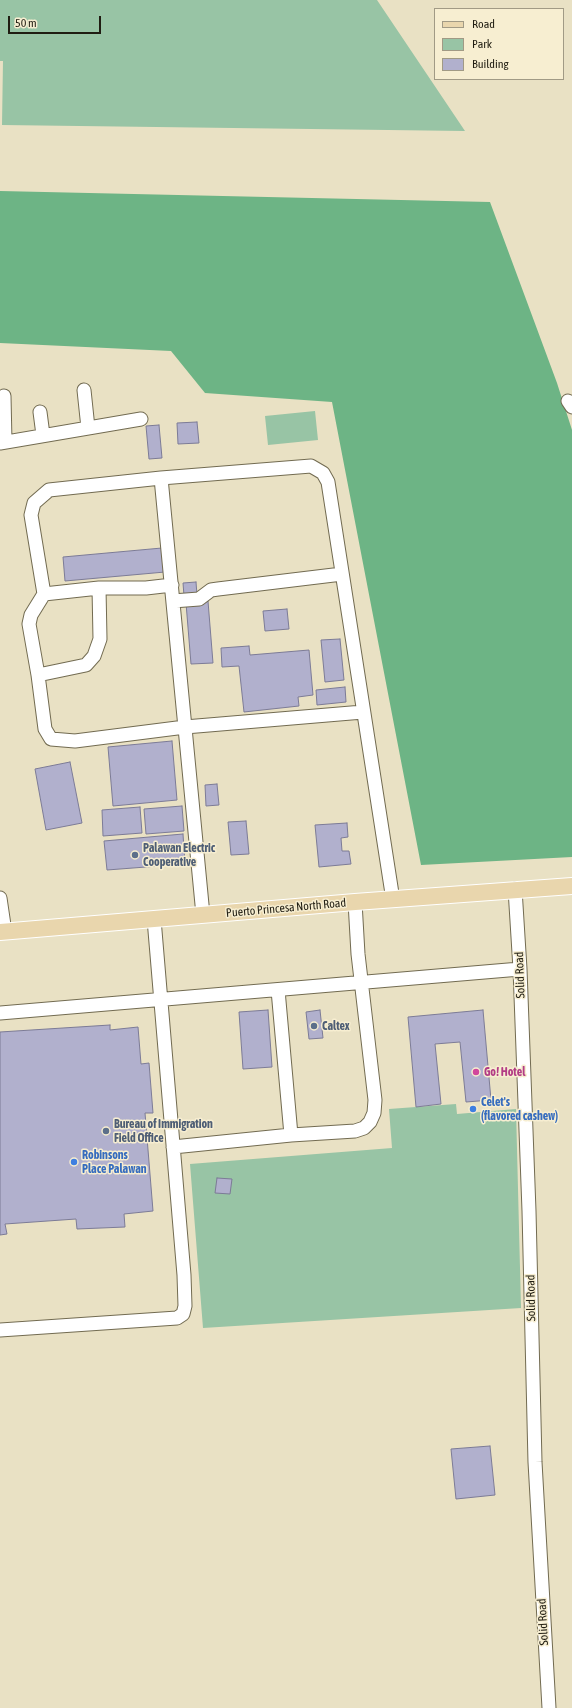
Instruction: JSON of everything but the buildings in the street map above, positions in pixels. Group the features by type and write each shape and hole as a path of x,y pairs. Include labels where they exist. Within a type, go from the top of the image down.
{"main road":[{"name":"Puerto Princesa North Road","path":"3,932 514,889 572,886"}],"street":[{"path":"84,390 88,428"},
{"path":"4,396 3,442 141,419"},
{"path":"40,412 43,436"},
{"path":"363,712 186,727 75,741 51,739 45,729 29,619 44,594 31,515 34,503 50,490 161,478 311,466 322,473 328,482 393,900"},
{"path":"161,478 203,915"},
{"path":"173,602 199,599 211,590 342,574"},
{"path":"44,594 99,588 146,588 172,585"},
{"path":"38,675 86,665 94,656 100,640 99,588"},
{"name":"Solid Road","path":"514,889 520,969 529,1211 535,1462 549,1708"},
{"path":"0,898 3,932"},
{"path":"172,1146 291,1135 355,1131 364,1128 370,1122 374,1113 375,1100 361,983 355,902"},
{"path":"0,1330 177,1318 183,1314 185,1306 184,1275 154,919"},
{"path":"0,1013 520,969"},
{"path":"278,990 291,1135"}],"green space":[{"path":"0,0 377,0 465,131 2,125 3,61 0,61"},
{"path":"0,191 490,202 557,383 572,430 572,857 421,865 332,402 205,393 171,351 0,343"},
{"path":"315,411 318,440 268,445 265,416"},
{"path":"456,1104 457,1114 516,1109 521,1308 203,1328 190,1164 392,1148 389,1109"}],"place":[{"name":"Palawan Electric Cooperative","path":"135,855"},
{"name":"Caltex","path":"314,1026"},
{"name":"Go! Hotel","path":"476,1072"},
{"name":"Celet's (flavored cashew)","path":"473,1109"},
{"name":"Bureau of Immigration Field Office","path":"106,1131"},
{"name":"Robinsons Place Palawan","path":"74,1162"}]}
